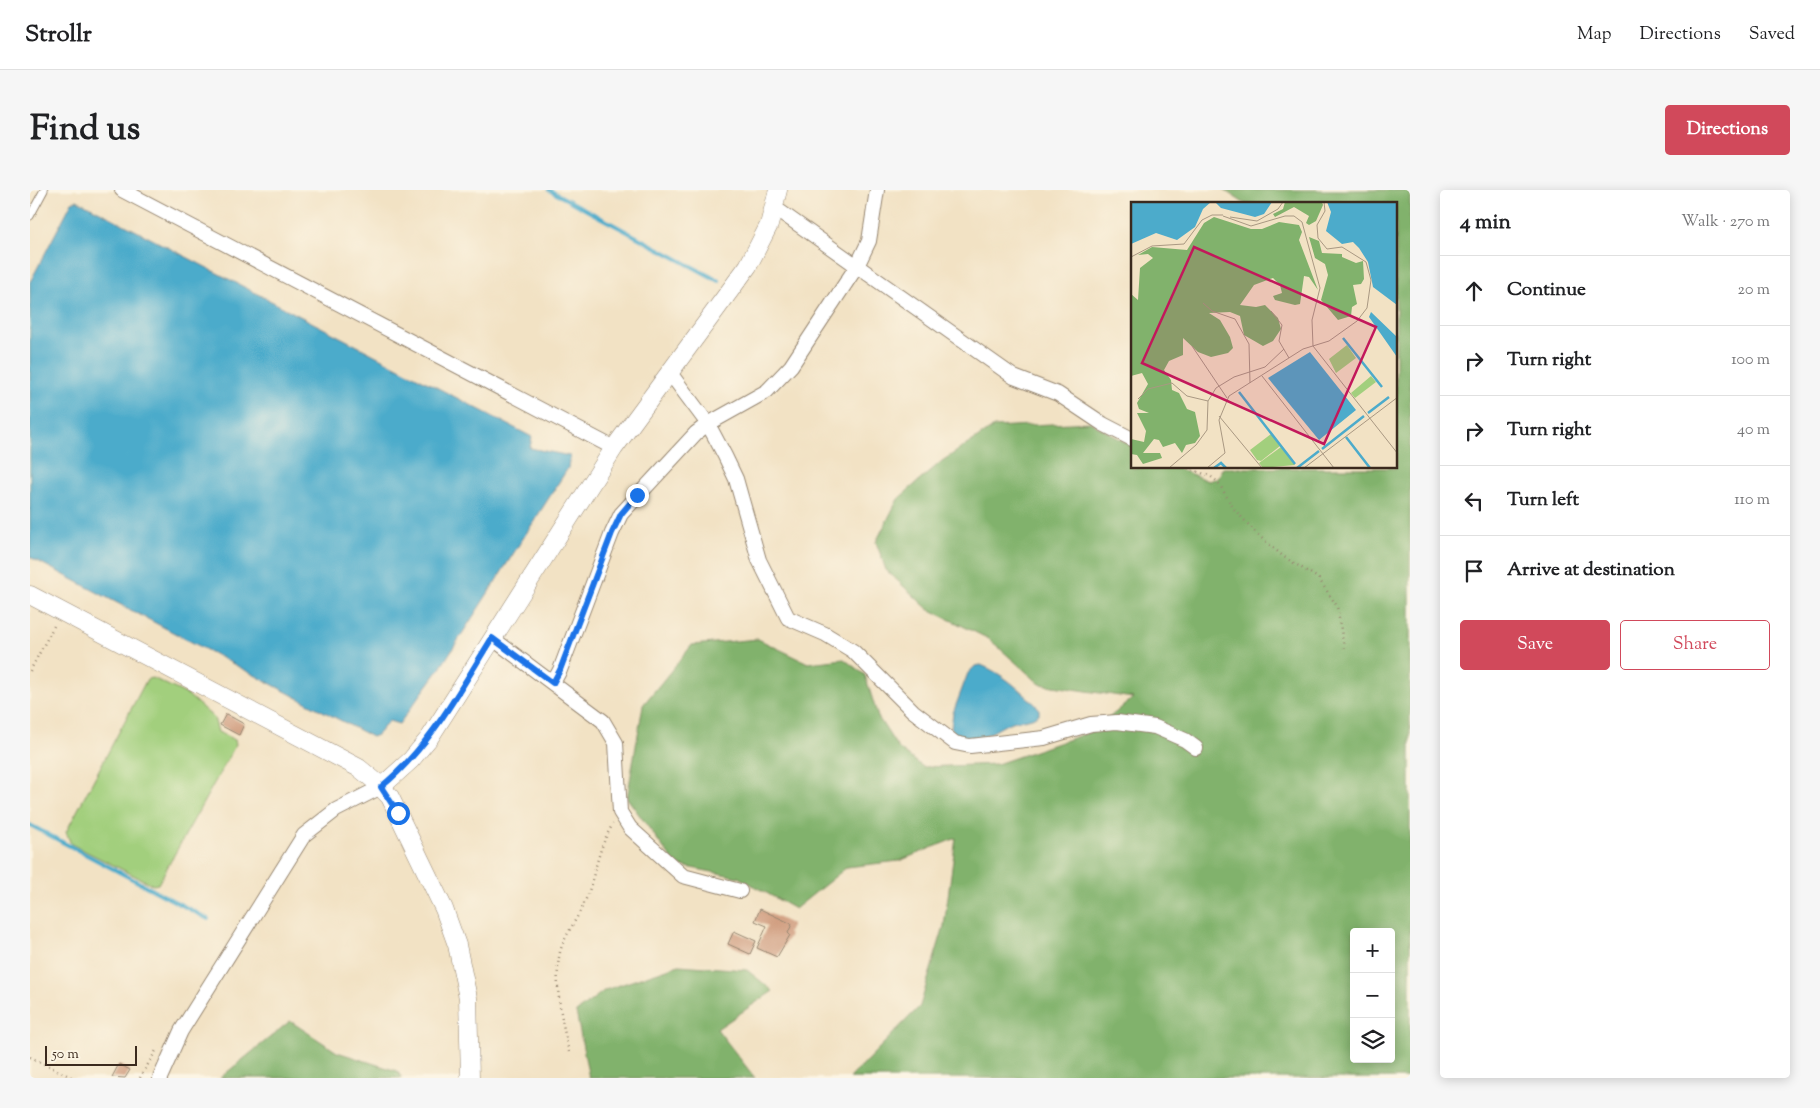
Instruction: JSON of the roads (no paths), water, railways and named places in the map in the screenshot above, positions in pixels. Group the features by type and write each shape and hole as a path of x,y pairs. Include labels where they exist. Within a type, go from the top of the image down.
{"street":[{"path":"122,190 614,448"},
{"path":"160,1078 180,1031 304,835 336,810 381,787 406,766 430,737 614,448 752,260 769,225 775,208 778,190"},
{"path":"553,683 560,670 621,514 696,434 708,424 767,391 791,366 857,266 869,241 877,190"},
{"path":"775,208 1014,377 1058,394 1103,424 1131,438"},
{"path":"670,373 708,424 736,479 759,560 788,618 825,634 853,651 900,700 955,743 970,746 1044,738 1091,724 1116,722 1155,727 1185,740 1196,748"},
{"path":"30,596 359,768 381,787 398,813 444,909 457,945 468,998 470,1078"},
{"path":"492,638 603,721 612,733 618,754 620,812 630,828 674,870 698,881 740,891"}],"lane":[{"path":"30,216 44,190"}],"water":[{"path":"77,200 532,437 530,448 570,456 568,468 439,670 399,724 389,721 377,735 372,737 30,557 30,282 72,202"},
{"path":"981,665 1005,678 1019,689 1039,708 1039,714 1032,718 1009,723 979,738 957,738 951,728 953,713 968,673 975,666"}],"waterway":[{"path":"549,190 719,281"},
{"path":"30,825 208,919"}]}
